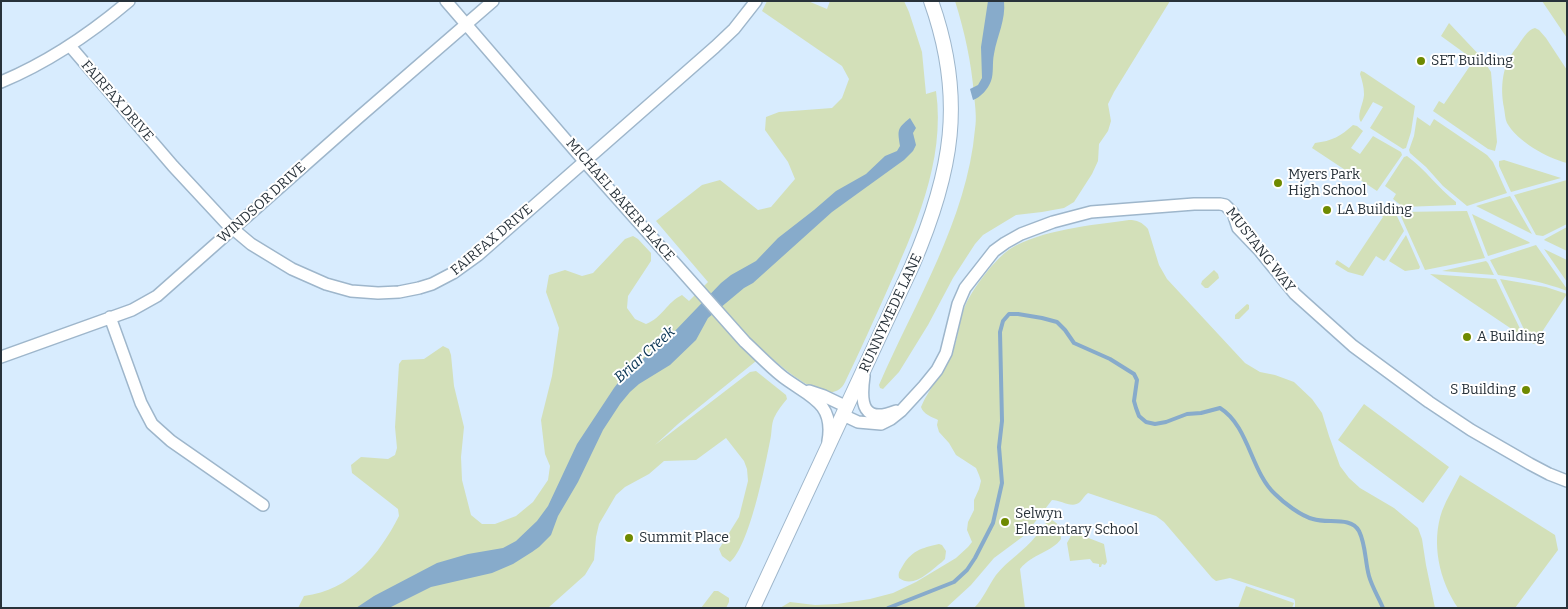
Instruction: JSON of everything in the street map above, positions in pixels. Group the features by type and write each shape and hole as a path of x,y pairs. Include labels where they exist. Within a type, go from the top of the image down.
{"main road":[{"name":"RUNNYMEDE LANE","path":"753,608 921,246 939,195 946,167 951,128 951,88 945,49 931,1"}],"street":[{"path":"1,82 28,71 70,46 94,30 129,1"},
{"name":"MICHAEL BAKER PLACE","path":"446,1 584,161 733,328 772,368 803,390"},
{"name":"WINDSOR DRIVE","path":"1,357 132,310 157,296 493,1"},
{"name":"FAIRFAX DRIVE","path":"70,46 173,166 233,229 251,244 276,261 326,284 361,292 408,291 432,284 462,267 478,255 720,42 741,22 756,1"},
{"name":"MUSTANG WAY","path":"803,390 824,396 861,422 881,424 895,417 937,370 946,353 958,304 965,288 994,251 1005,242 1053,222 1091,212 1194,204 1220,204 1233,213 1238,228 1260,251 1295,294 1353,346 1400,382 1471,430 1516,457 1567,481"},
{"path":"110,317 141,403 152,424 171,441 263,505"},
{"path":"864,370 862,399 868,411 874,414 884,414 894,412 907,405"},
{"path":"803,390 827,414 830,428 825,454"}],"green space":[{"path":"767,1 808,1 827,9 830,1 904,1 922,52 926,94 936,91 938,117 932,169 917,220 897,269 842,387 836,391 828,392 809,386 766,353 655,445 750,372 756,371 786,395 787,399 778,410 773,421 768,453 755,506 744,540 737,554 730,562 722,556 719,549 739,517 748,481 747,469 744,461 726,438 696,460 664,461 649,474 625,487 616,495 599,524 594,560 585,575 548,608 298,608 304,596 336,586 362,568 373,557 399,516 398,509 352,473 351,465 361,457 388,459 395,455 397,448 395,427 399,364 402,360 424,359 443,346 449,349 454,386 464,427 461,457 462,480 471,515 482,524 495,524 516,516 533,502 548,480 550,466 545,454 541,420 552,376 559,328 546,292 549,275 565,270 582,276 593,273 625,239 633,236 651,253 651,261 628,296 627,308 635,319 646,324 656,318 682,295 689,301 708,282 656,221 702,185 720,180 758,210 771,207 795,179 788,162 765,130 766,117 779,112 832,108 842,98 849,79 842,66 762,11"},
{"path":"955,1 1170,1 1108,104 1111,121 1108,131 1099,144 1098,161 1074,202 1064,208 1016,215 983,235 953,278 928,325 899,372 883,389 879,385 938,260 951,228 962,196 970,163 976,125 973,82 965,36"},
{"path":"1542,1 1567,1 1567,38"},
{"path":"1449,23 1482,58 1491,72 1497,142 1495,151 1488,149 1433,111 1439,101 1444,104 1474,60 1441,36"},
{"path":"1535,28 1546,38 1567,70 1567,163 1533,148 1512,130 1506,120 1502,92 1505,68 1523,38"},
{"path":"1361,71 1415,106 1411,132 1406,148 1403,149 1370,128 1383,107 1373,102 1361,122 1359,116 1364,94"},
{"path":"1417,117 1430,126 1434,119 1487,155 1493,162 1507,193 1467,206 1443,186 1410,153 1409,150 1414,136"},
{"path":"1353,125 1363,131 1351,148 1360,154 1373,136 1401,152 1402,155 1377,191 1312,148 1315,143 1336,137"},
{"path":"1407,156 1456,202 1456,205 1403,207 1393,199 1396,194 1385,186 1404,157"},
{"path":"1504,160 1561,178 1511,192 1499,166 1499,161"},
{"path":"1567,180 1567,224 1543,236 1536,235 1514,195"},
{"path":"1510,196 1532,234 1476,206"},
{"path":"1387,207 1396,214 1404,231 1386,259 1384,261 1376,256 1363,276 1348,272 1335,264 1337,260 1349,268 1383,217 1381,215"},
{"path":"1467,211 1485,258 1425,270 1399,212"},
{"path":"1472,214 1529,242 1530,243 1488,256"},
{"path":"1135,220 1148,229 1159,265 1167,279 1245,363 1260,372 1294,382 1312,399 1322,413 1340,466 1349,478 1360,488 1394,508 1418,528 1422,539 1435,608 1295,608 1294,599 1230,578 1216,581 1164,522 1156,516 1088,493 1080,502 1074,505 1052,500 1025,535 994,558 971,585 946,608 780,608 790,602 815,605 837,604 893,593 916,582 956,558 968,547 972,542 967,530 968,522 974,510 974,500 981,481 979,475 976,468 956,455 949,443 939,432 938,420 926,413 921,407 950,358 965,306 984,275 1010,249 1036,237 1067,229"},
{"path":"1567,227 1567,251 1544,240 1545,239"},
{"path":"1406,235 1420,267 1419,269 1405,271 1389,261"},
{"path":"1536,245 1567,291 1533,281 1498,275 1490,260"},
{"path":"1544,249 1567,260 1567,282"},
{"path":"1486,261 1494,275 1442,271"},
{"path":"1214,270 1219,278 1208,288 1205,288 1201,284 1202,281"},
{"path":"1430,274 1496,279 1524,338"},
{"path":"1500,279 1546,287 1567,294 1534,344 1530,342"},
{"path":"1247,304 1249,309 1239,319 1235,319 1235,315"},
{"path":"1364,404 1449,467 1423,503 1338,440"},
{"path":"1460,475 1555,535 1558,550 1515,608 1458,608 1446,586 1439,561 1437,536 1442,511"},
{"path":"1052,520 1060,528 1061,539 1020,569 1025,608 974,608 1000,570 1031,541 1045,524"},
{"path":"1073,532 1104,544 1107,562 1105,565 1102,564 1099,567 1099,564 1093,563 1090,559 1070,561 1067,543"},
{"path":"939,544 946,551 945,559 942,562 922,578 905,581 899,578 900,570 909,557 922,549"},
{"path":"1246,586 1294,603 1292,608 1238,608"},
{"path":"714,591 718,591 729,598 726,608 701,608"}],"water":[{"path":"988,1 1004,1 1004,15 994,54 991,81 984,92 973,100 970,89 978,85 982,78 981,47"},
{"path":"910,118 916,128 913,133 916,145 904,160 832,212 753,283 744,288 708,318 696,340 670,365 639,384 630,392 603,430 578,482 558,516 551,535 539,547 513,564 492,573 431,587 389,608 356,608 374,596 437,563 468,554 503,548 516,541 537,521 548,506 577,444 623,376 673,333 721,283 756,261 778,238 836,191 866,174 885,156 897,151 900,146 899,130"}],"waterway":[{"path":"888,608 954,582 967,570 975,558 993,523 1002,483 999,447 1002,421 1000,332 1003,321 1009,314 1057,322 1074,343 1110,359 1134,374 1137,380 1134,401 1139,416 1146,422 1155,424 1166,422 1187,414 1201,413 1220,408 1230,416 1237,426 1244,437 1260,474 1279,498 1293,509 1308,517 1345,522 1355,526 1363,542 1370,580 1383,608"}],"place":[{"name":"SET Building","path":"1421,61"},
{"name":"Myers Park High School","path":"1278,183"},
{"name":"LA Building","path":"1327,210"},
{"name":"A Building","path":"1467,337"},
{"name":"S Building","path":"1526,390"},
{"name":"Selwyn Elementary School","path":"1005,522"},
{"name":"Summit Place","path":"629,538"}],"water label":[{"name":"Briar Creek","path":"645,355"}]}
